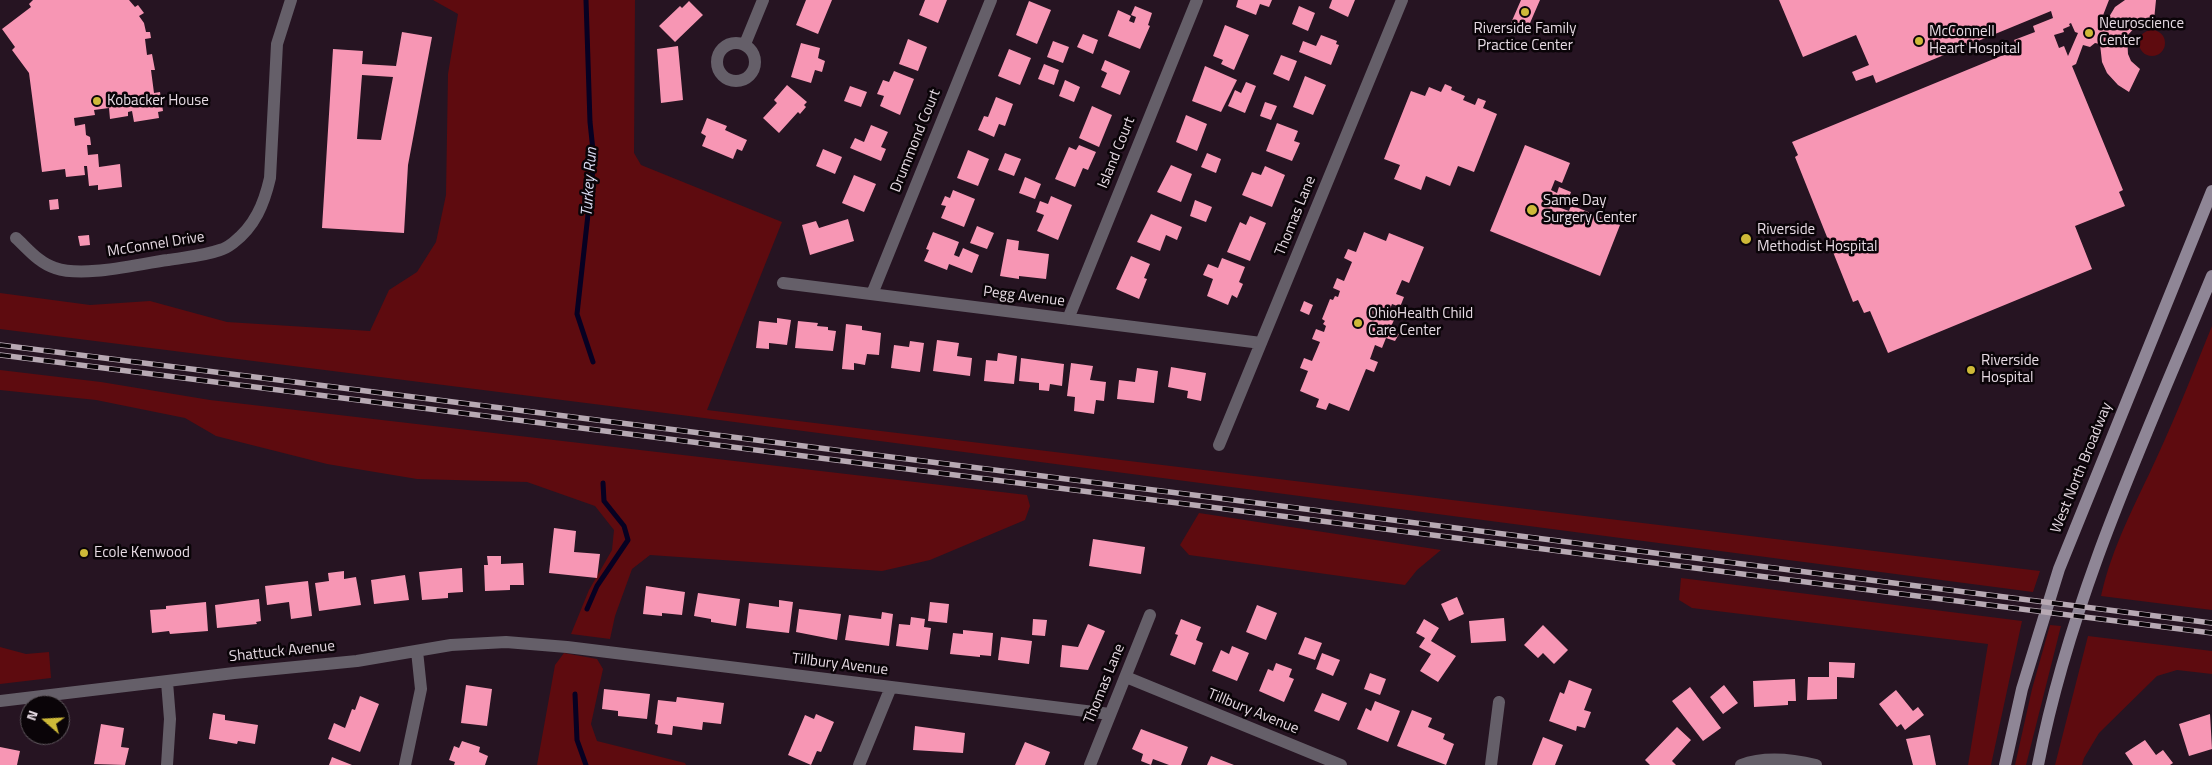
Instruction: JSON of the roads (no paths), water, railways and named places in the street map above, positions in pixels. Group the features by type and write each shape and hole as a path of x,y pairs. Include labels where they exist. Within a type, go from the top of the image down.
{"main road":[{"name":"West North Broadway","path":"2005,765 2024,680 2059,569 2212,191"},
{"path":"2038,765 2056,687 2089,581 2212,276"}],"street":[{"name":"McConnel Drive","path":"16,238 49,266 65,270 93,270 198,256 222,250 242,236 258,216 265,200 270,178 277,44 291,0"},
{"path":"745,44 763,0"},
{"name":"Drummond Court","path":"872,294 991,0"},
{"name":"Island Court","path":"1068,319 1197,0"},
{"name":"Thomas Lane","path":"1220,445 1402,0"},
{"name":"Pegg Avenue","path":"783,283 1261,343"},
{"name":"Thomas Lane","path":"1090,765 1150,615"},
{"name":"Shattuck Avenue","path":"0,701 234,673 357,661 451,645 506,642 567,647"},
{"name":"Tillbury Avenue","path":"567,647 1110,714"},
{"path":"404,765 421,689 417,651"},
{"name":"Tillbury Avenue","path":"1126,677 1341,765"},
{"path":"167,682 170,719 167,765"},
{"path":"858,765 892,687"},
{"path":"1491,765 1499,702"},
{"path":"1741,765 1754,760 1798,761 1816,765"}],"waterway":[{"name":"Turkey Run","path":"586,0 590,122 594,160 577,314 593,362"},
{"name":"Turkey Run","path":"587,609 597,586 628,540 624,526 604,501 603,483"},
{"name":"Turkey Run","path":"575,694 577,740 586,765"}],"railway":[{"path":"0,345 2212,623"},
{"path":"0,355 2212,633"}],"place":[{"name":"Riverside Family Practice Center","path":"1525,12"},
{"name":"Neuroscience Center","path":"2089,33"},
{"name":"McConnell Heart Hospital","path":"1919,41"},
{"name":"Kobacker House","path":"97,101"},
{"name":"Same Day Surgery Center","path":"1532,210"},
{"name":"Riverside Methodist Hospital","path":"1746,239"},
{"name":"OhioHealth Child Care Center","path":"1358,323"},
{"name":"Riverside Hospital","path":"1971,370"},
{"name":"Ecole Kenwood","path":"84,553"}]}
